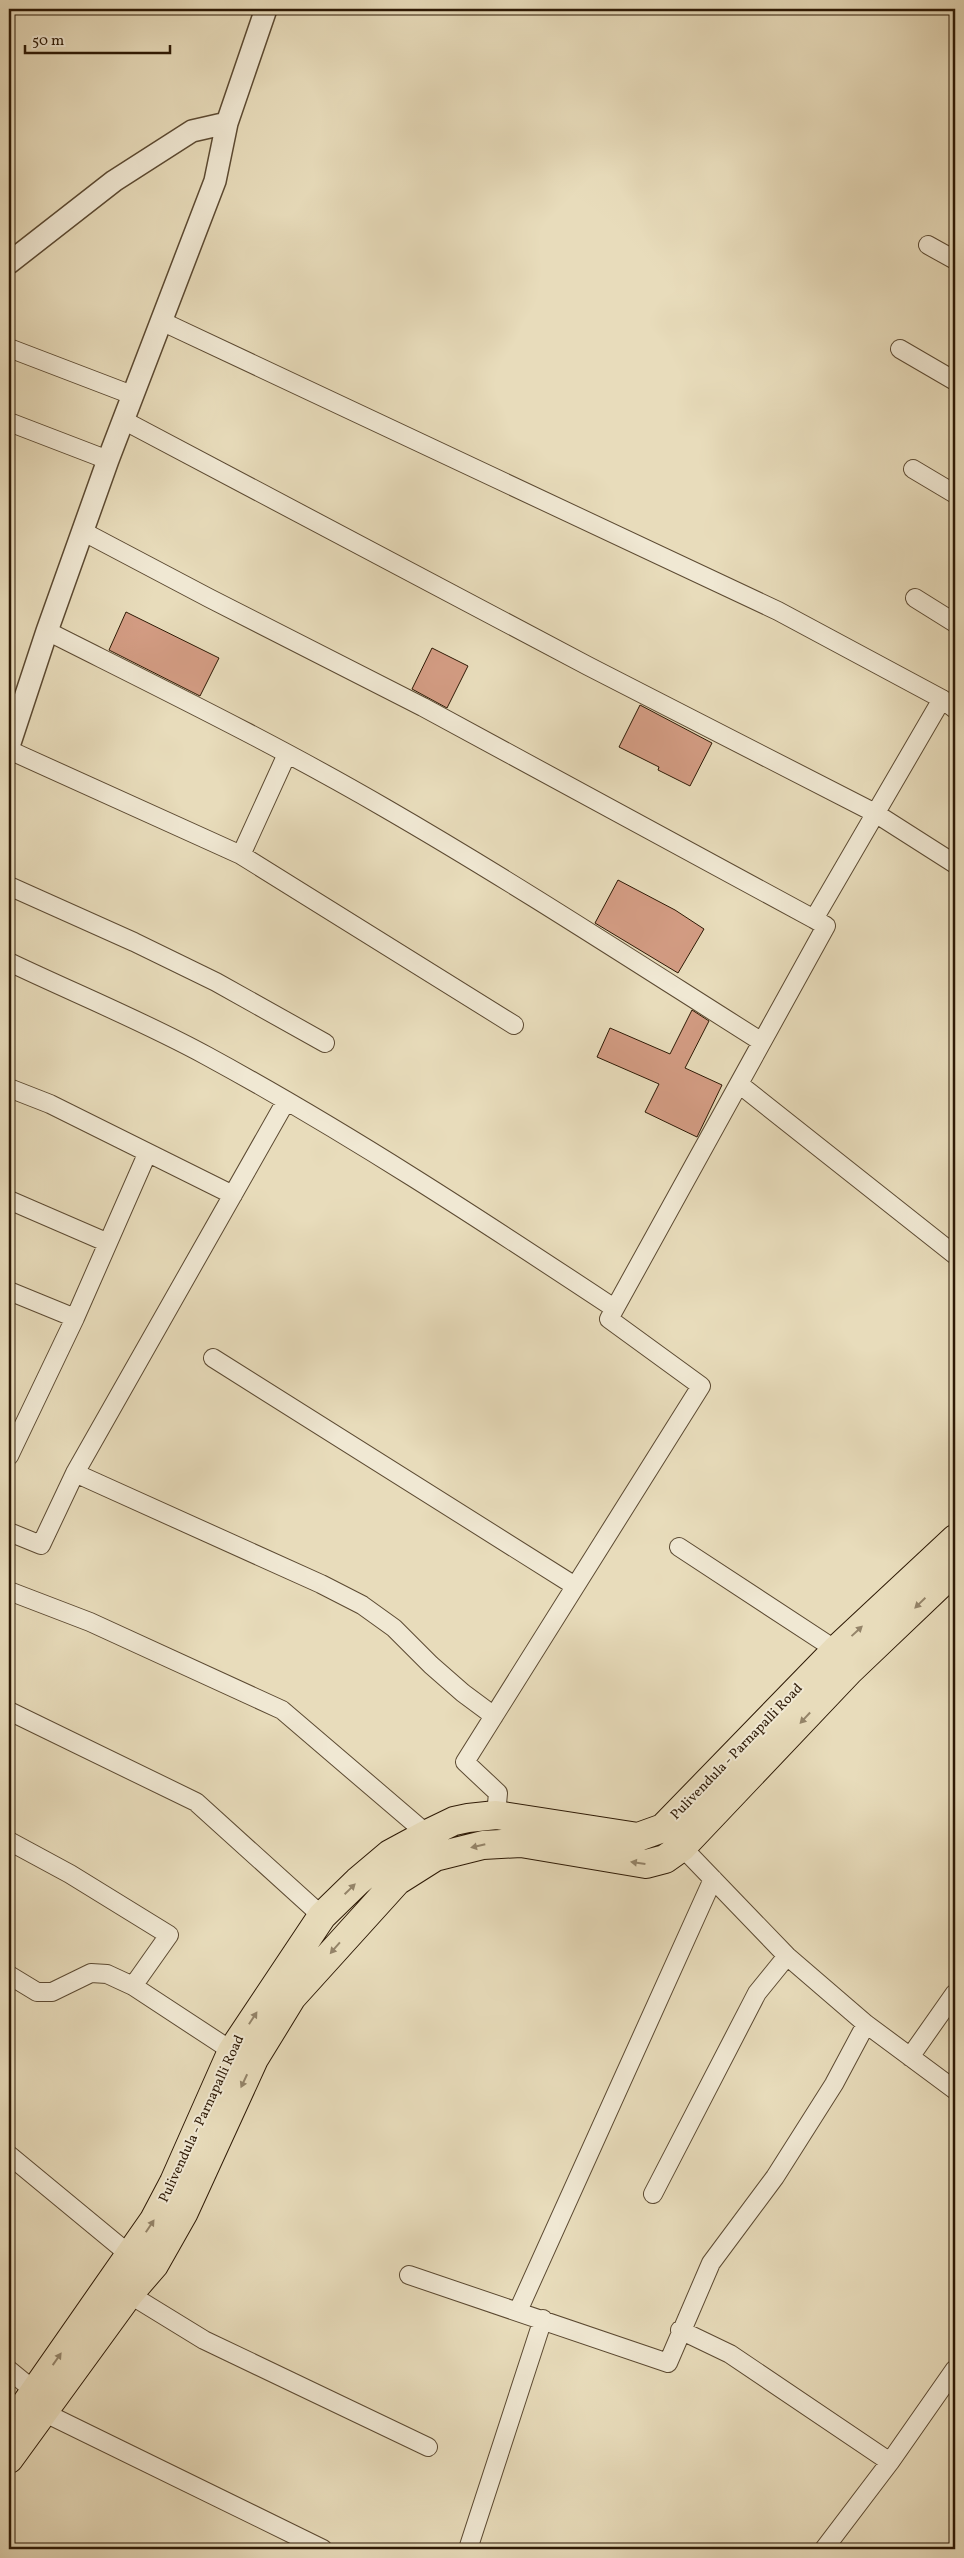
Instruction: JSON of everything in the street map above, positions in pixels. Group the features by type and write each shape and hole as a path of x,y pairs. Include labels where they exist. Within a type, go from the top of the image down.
{"main road":[{"name":"Pulivendula - Parnapalli Road","path":"9,2459 130,2255 154,2220 174,2182 232,2051 322,1916 390,1854 454,1821 496,1816 638,1837 663,1828 836,1650 955,1539"},
{"name":"Pulivendula - Parnapalli Road","path":"9,2428 42,2402 154,2265 184,2212 254,2059 292,1997 396,1881 434,1857 483,1845 521,1843 646,1864 665,1860 682,1847 849,1671 955,1570"},
{"path":"663,1828 682,1847"}],"street":[{"path":"9,746 82,531 215,180 227,123 266,9"},
{"path":"9,263 114,181 192,131 227,123"},
{"path":"928,245 955,260"},
{"path":"161,321 778,611 949,704 875,813 814,919"},
{"path":"9,348 132,395"},
{"path":"900,349 955,381"},
{"path":"123,420 588,666 875,813 955,864"},
{"path":"9,422 108,460"},
{"path":"913,468 955,494"},
{"path":"82,531 423,707 826,926 609,1319 701,1386 465,1762 498,1793 496,1816"},
{"path":"915,598 955,622"},
{"path":"47,630 287,754 462,854 762,1042"},
{"path":"9,750 241,855 514,1025"},
{"path":"241,855 287,754"},
{"path":"9,886 192,970 325,1043"},
{"path":"9,962 205,1055 286,1100 439,1192 614,1308"},
{"path":"739,1084 955,1255"},
{"path":"9,1088 50,1104 232,1195"},
{"path":"9,1532 42,1545 75,1473 286,1100"},
{"path":"9,1456 75,1318 106,1242 147,1154"},
{"path":"9,1200 106,1242"},
{"path":"9,1291 75,1318"},
{"path":"213,1358 575,1586"},
{"path":"75,1473 321,1584 362,1605 394,1628 437,1671 494,1716"},
{"path":"679,1547 836,1650"},
{"path":"9,1591 90,1622 282,1710 427,1834"},
{"path":"9,1711 196,1802 322,1916"},
{"path":"9,1841 70,1874 169,1935 133,1986"},
{"path":"682,1847 786,1956 866,2024 955,2090"},
{"path":"518,2311 713,1879"},
{"path":"653,2194 757,1993 786,1956"},
{"path":"9,1976 37,1992 52,1992 91,1972 107,1974 133,1986 232,2051"},
{"path":"910,2057 955,1993"},
{"path":"409,2275 668,2364 680,2330 711,2263 774,2177 834,2084 866,2024"},
{"path":"9,2155 130,2255"},
{"path":"129,2294 204,2340 428,2447"},
{"path":"468,2549 543,2320"},
{"path":"680,2330 730,2354 890,2462"},
{"path":"824,2549 890,2462 955,2369"},
{"path":"9,2370 42,2402 323,2549"}],"building":[{"path":"126,612 219,658 200,696 109,650"},
{"path":"432,648 468,666 447,708 412,689"},
{"path":"640,705 712,743 690,786 658,770 659,767 619,747"},
{"path":"618,880 675,910 704,929 678,973 595,923"},
{"path":"692,1010 709,1021 685,1068 722,1085 697,1137 645,1112 659,1084 597,1057 610,1028 670,1054"}]}
